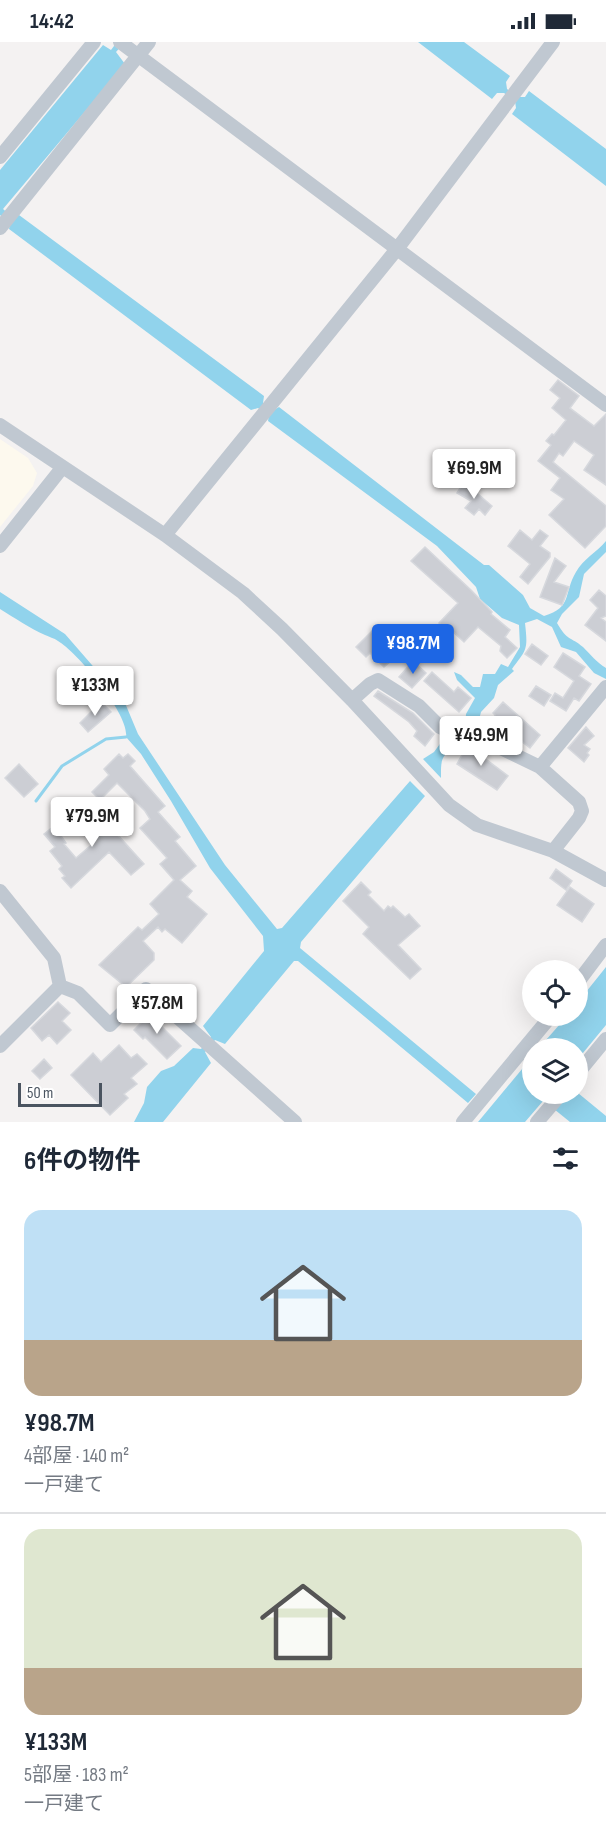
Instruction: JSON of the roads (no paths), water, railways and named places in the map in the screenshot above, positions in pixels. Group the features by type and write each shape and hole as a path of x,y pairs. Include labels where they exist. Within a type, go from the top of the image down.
{"street":[{"path":"0,157 94,42"},
{"path":"6,221 129,49 149,42"},
{"path":"165,535 397,249 553,42"},
{"path":"129,49 606,405"},
{"path":"0,425 165,535 243,593 352,700 449,805 477,825 553,851 606,880"},
{"path":"0,546 62,468"},
{"path":"352,700 378,680 418,706 440,727 450,732 465,732 540,767 579,802 582,811 553,851"},
{"path":"540,767 606,687"},
{"path":"0,891 54,958 60,986"},
{"path":"588,969 606,945"},
{"path":"60,986 78,993 110,1025 146,989 295,1122"},
{"path":"0,1046 60,986"},
{"path":"463,1122 543,1026"},
{"path":"588,1061 606,1039"},
{"path":"537,1122 552,1104"}],"water":[{"path":"117,42 125,42 116,52 125,64 3,209 13,218 19,215 264,396 263,403 274,410 279,407 484,565 489,565 523,595 530,608 544,616 563,604 579,567 606,541 606,552 584,574 579,597 562,614 557,623 567,636 606,668 606,679 594,673 576,652 561,647 552,627 537,619 525,623 525,649 512,669 514,671 498,685 494,698 481,712 476,731 461,738 456,749 444,756 441,778 423,759 434,752 445,737 459,734 465,727 466,714 475,698 457,680 454,672 461,675 473,687 480,687 483,674 495,674 501,664 508,667 520,647 519,625 502,618 480,599 476,587 437,546 268,421 269,415 258,408 251,410 9,229 10,223 0,215 0,170 103,45 111,50"},
{"path":"418,42 464,42 510,76 506,82 507,89 518,97 525,97 529,91 606,149 606,186 512,114 516,108 515,101 504,93 497,93 492,99"},
{"path":"0,592 65,634 125,703 138,734 225,865 277,929 282,928 410,781 425,796 301,942 300,948 476,1094 468,1103 298,961 294,961 225,1044 215,1040 205,1052 211,1063 163,1122 134,1122 144,1103 147,1087 161,1071 174,1066 193,1048 201,1049 211,1037 203,1026 264,951 263,936 210,868 141,754 126,737 120,714 101,685 67,647 0,609"},
{"path":"606,967 606,1025 588,1047 588,1038 548,1038 558,1026 588,1026 588,990"},
{"path":"522,1069 522,1104 540,1104 525,1122 478,1122"},
{"path":"588,1101 606,1116 606,1122 570,1122 554,1109 558,1104 588,1104"}],"waterway":[{"path":"36,801 62,766 106,739 126,737"}]}
